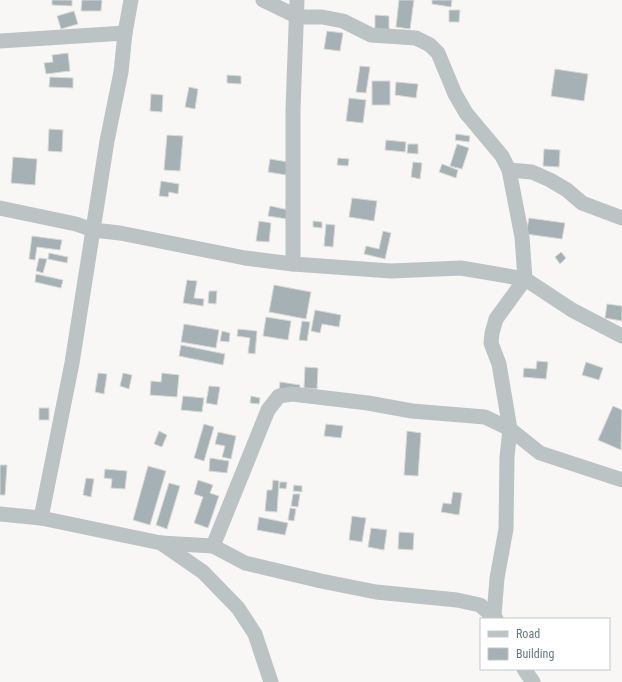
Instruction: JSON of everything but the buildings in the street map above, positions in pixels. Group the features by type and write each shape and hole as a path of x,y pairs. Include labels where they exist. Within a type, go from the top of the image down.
{"street":[{"path":"41,518 72,363 107,141 121,72 125,33 131,0"},
{"path":"263,0 298,17 322,17 343,21 371,35 416,38 430,44 438,54 455,94 466,113 502,156 510,170 522,238 525,279 496,319 491,343 499,364 510,429 507,457 506,529 497,578 495,617"},
{"path":"293,264 293,110 298,17 297,0"},
{"path":"0,41 125,33"},
{"path":"510,170 532,172 567,190 582,203 622,218"},
{"path":"0,208 76,224 93,230 120,233 217,253 293,264 391,271 461,268 525,279 572,310 622,336"},
{"path":"213,546 258,432 268,410 279,396 292,394 316,396 412,411 485,417 510,429 540,453 622,480"},
{"path":"0,514 41,518 161,543 213,546 245,563 376,592 472,603 485,608 495,617"},
{"path":"161,543 203,572 238,608 255,634 271,682"},
{"path":"525,670 533,682"}]}
